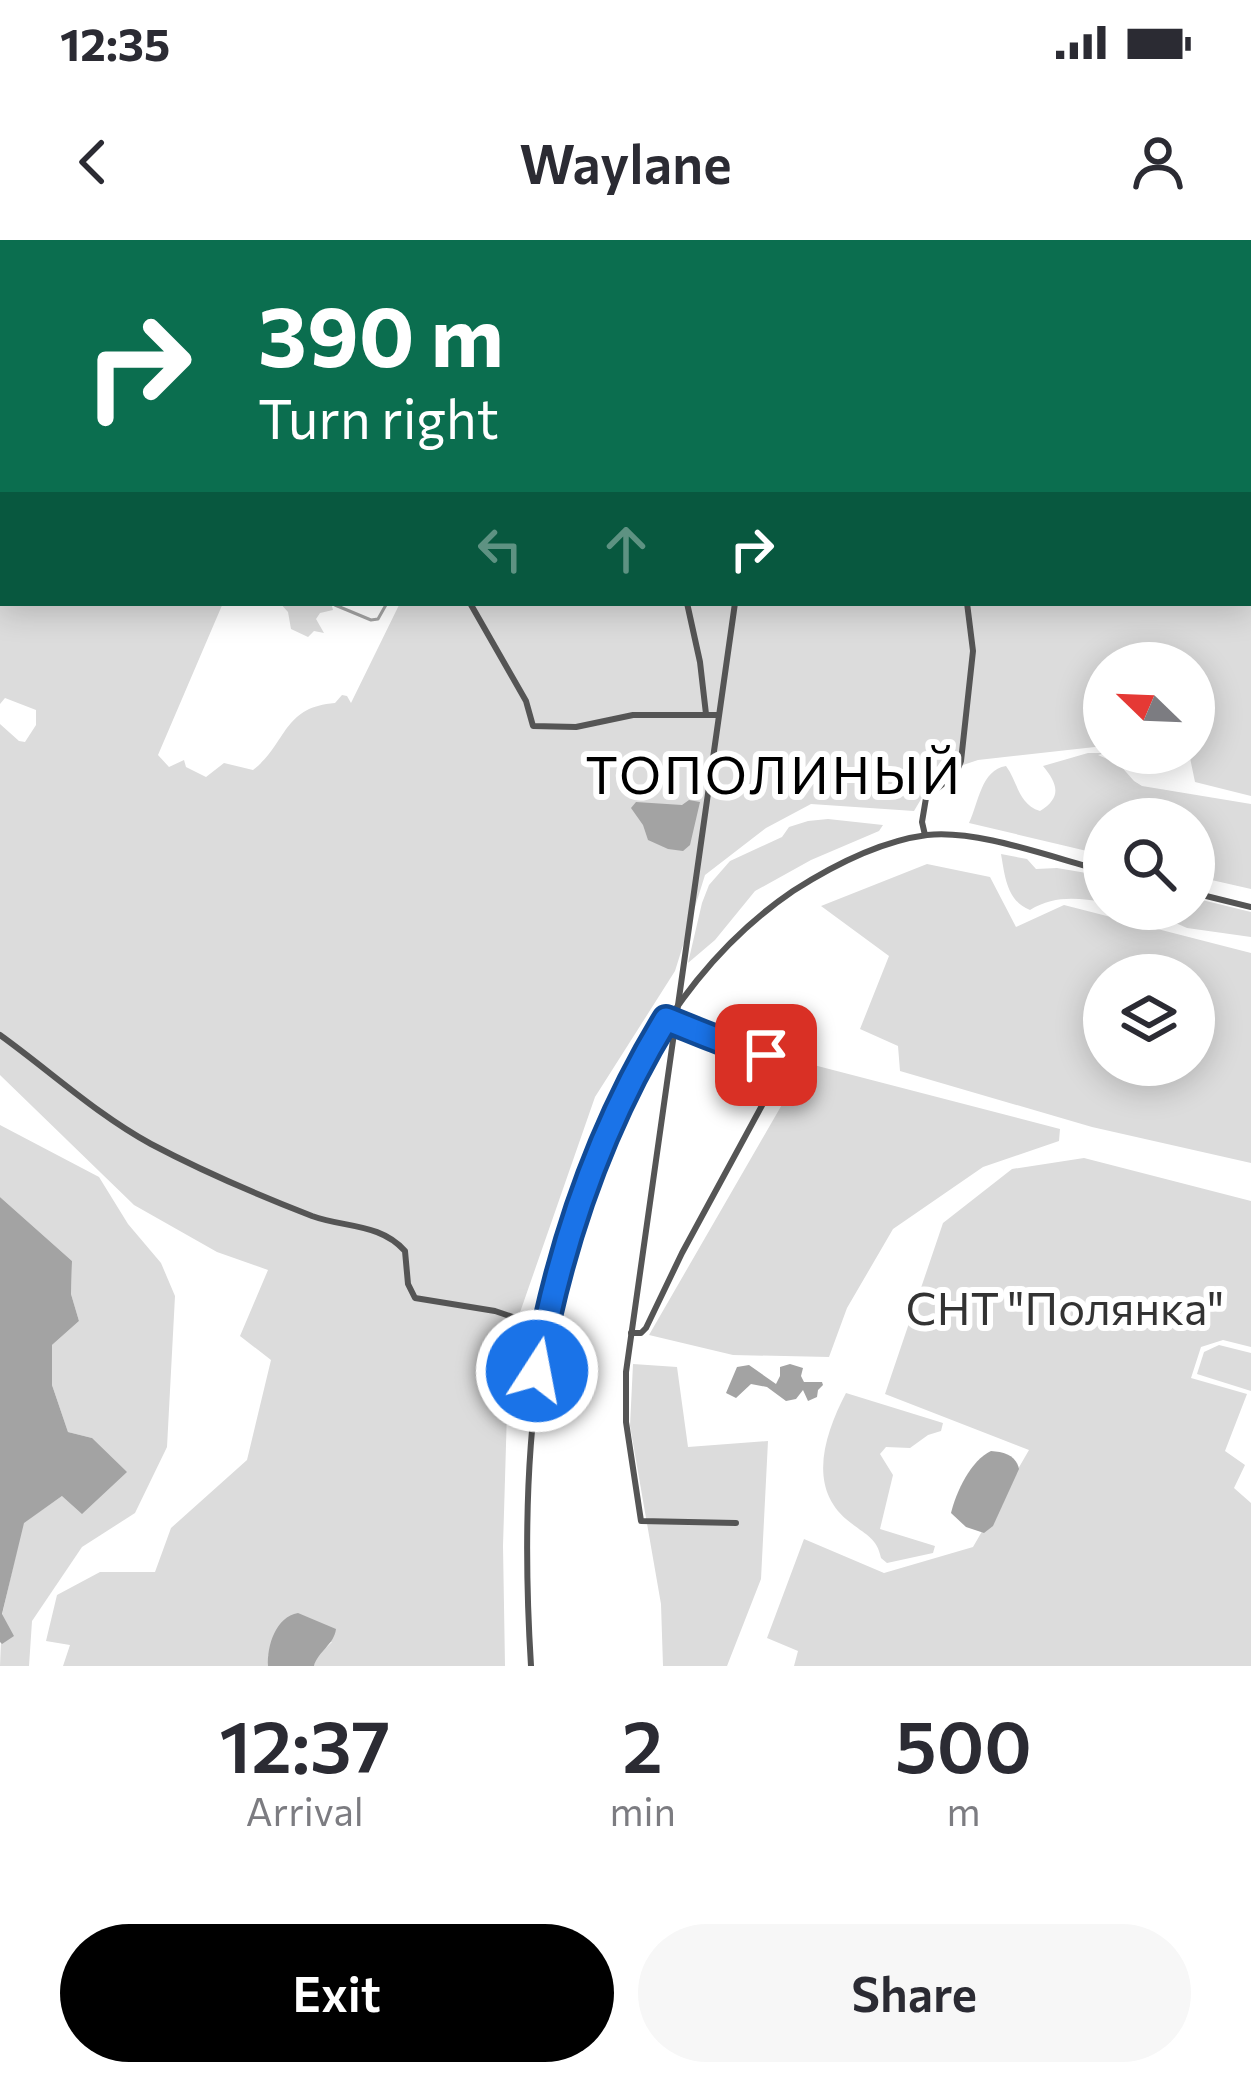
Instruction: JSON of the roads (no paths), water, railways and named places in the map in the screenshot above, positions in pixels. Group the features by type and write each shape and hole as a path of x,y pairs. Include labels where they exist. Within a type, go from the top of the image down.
{"street":[{"path":"472,606 528,705 533,726 576,727 633,715 717,715"},
{"path":"687,606 706,714"},
{"path":"531,1666 528,1457 545,1328 587,1180 614,1118 678,1002 735,606"},
{"path":"925,835 926,798 956,773 961,761 973,651 967,606"},
{"path":"678,1002 734,939 781,900 853,859 925,835 963,836 1083,866"},
{"path":"1215,898 1251,907"},
{"path":"670,1021 625,1401 641,1521 736,1522"},
{"path":"632,1333 646,1328 784,1059 734,1047 670,1021"},
{"path":"0,1035 58,1082 149,1143 311,1215 387,1235 405,1251 415,1298 495,1311 545,1328"}],"waterway":[{"path":"337,606 371,620 378,619 385,606"}],"district":[{"name":"ТОПОЛИНЫЙ","path":"774,776"}],"park label":[{"name":"СНТ \"Полянка\"","path":"1065,1309"}]}
